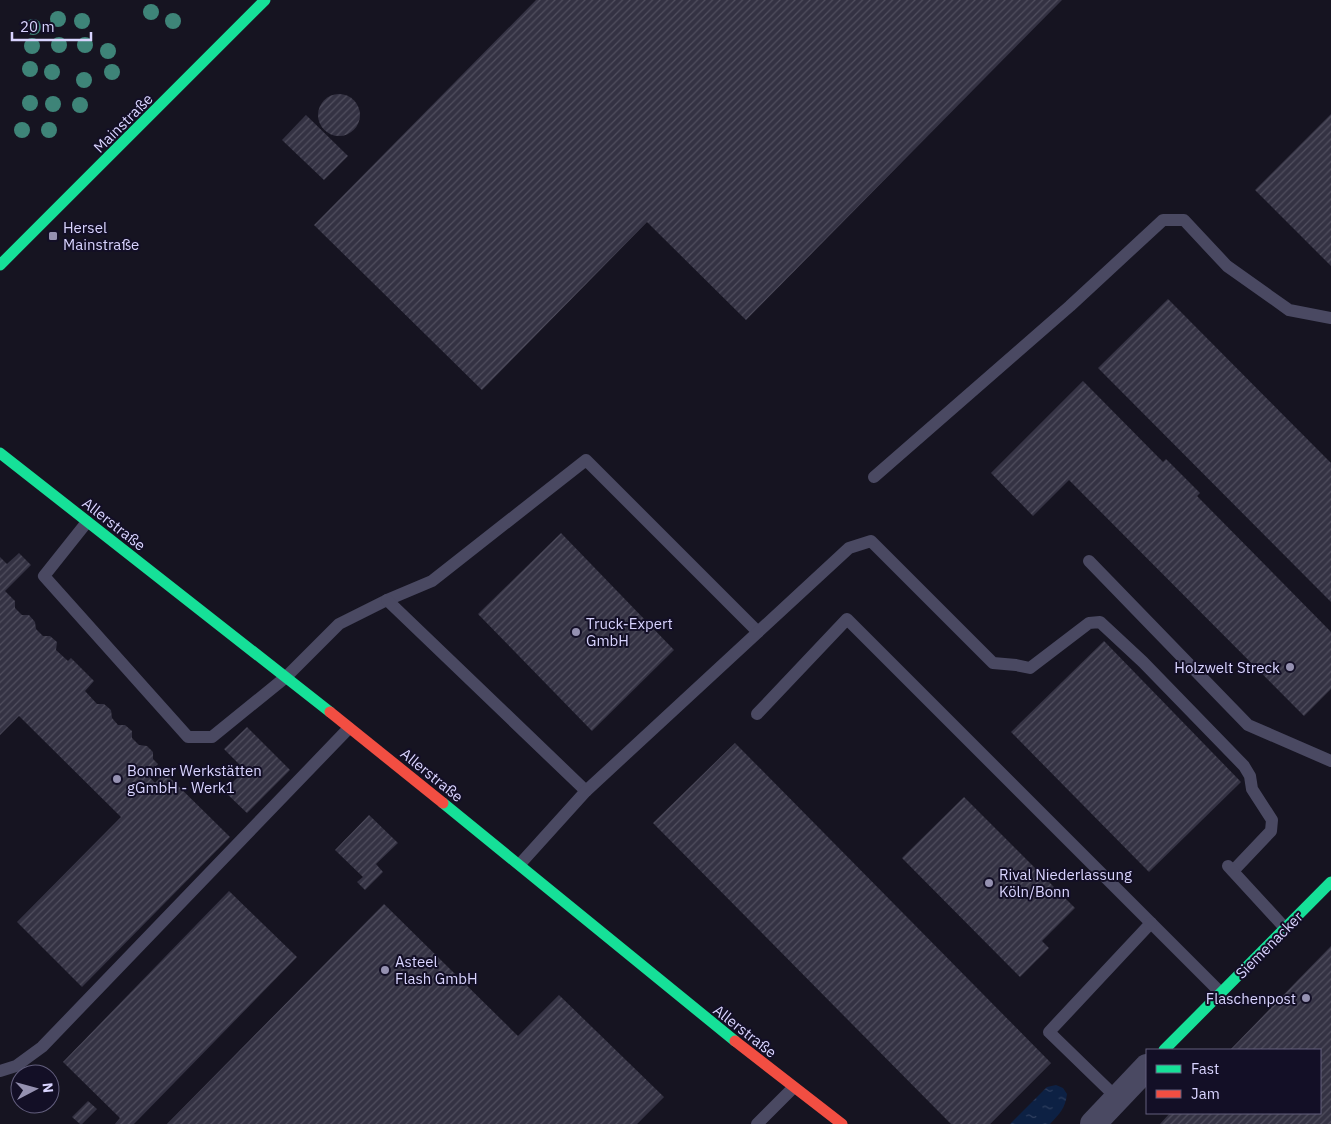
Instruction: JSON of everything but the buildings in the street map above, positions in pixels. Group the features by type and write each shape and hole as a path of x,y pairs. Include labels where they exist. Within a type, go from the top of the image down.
{"street":[{"name":"Mainstraße","path":"0,265 265,0"},
{"name":"Allerstraße","path":"0,453 286,677 520,864 693,1009 842,1124"},
{"name":"Siemenacker","path":"1165,1049 1331,882"},
{"path":"1093,1124 1146,1068"}],"lane":[{"path":"874,477 1070,306 1163,220 1184,220 1227,266 1289,310 1331,318"},
{"path":"88,522 44,576 188,737 212,737 286,677 339,624 387,600 432,581 586,460 758,632"},
{"path":"520,864 586,790 850,548 871,540 993,663 1016,664 1030,668 1089,623 1100,622 1143,662 1244,766 1250,776 1252,789 1272,820 1271,831 1230,868 1285,928"},
{"path":"1089,561 1248,725 1331,761"},
{"path":"387,600 586,790"},
{"path":"756,714 847,619 1221,993"},
{"path":"0,1071 16,1066 42,1047 349,728"},
{"path":"1117,1098 1049,1032 1150,923"},
{"path":"758,1124 793,1088"}],"water":[{"path":"1056,1085 1063,1088 1067,1094 1062,1110 1050,1124 1010,1124 1047,1087"}],"traffic: fast":[{"path":"0,265 265,0"},
{"path":"0,453 330,712"},
{"path":"443,803 735,1041"},
{"path":"1165,1049 1331,882"}],"traffic: jam":[{"path":"330,712 443,803"},
{"path":"735,1041 842,1124"}],"place":[{"name":"Hersel Mainstraße","path":"53,236"},
{"name":"Truck-Expert GmbH","path":"576,632"},
{"name":"Holzwelt Streck","path":"1290,667"},
{"name":"Bonner Werkstätten gGmbH - Werk1","path":"117,779"},
{"name":"Rival Niederlassung Köln/Bonn","path":"989,883"},
{"name":"Asteel Flash GmbH","path":"385,970"},
{"name":"Flaschenpost","path":"1306,998"}]}
